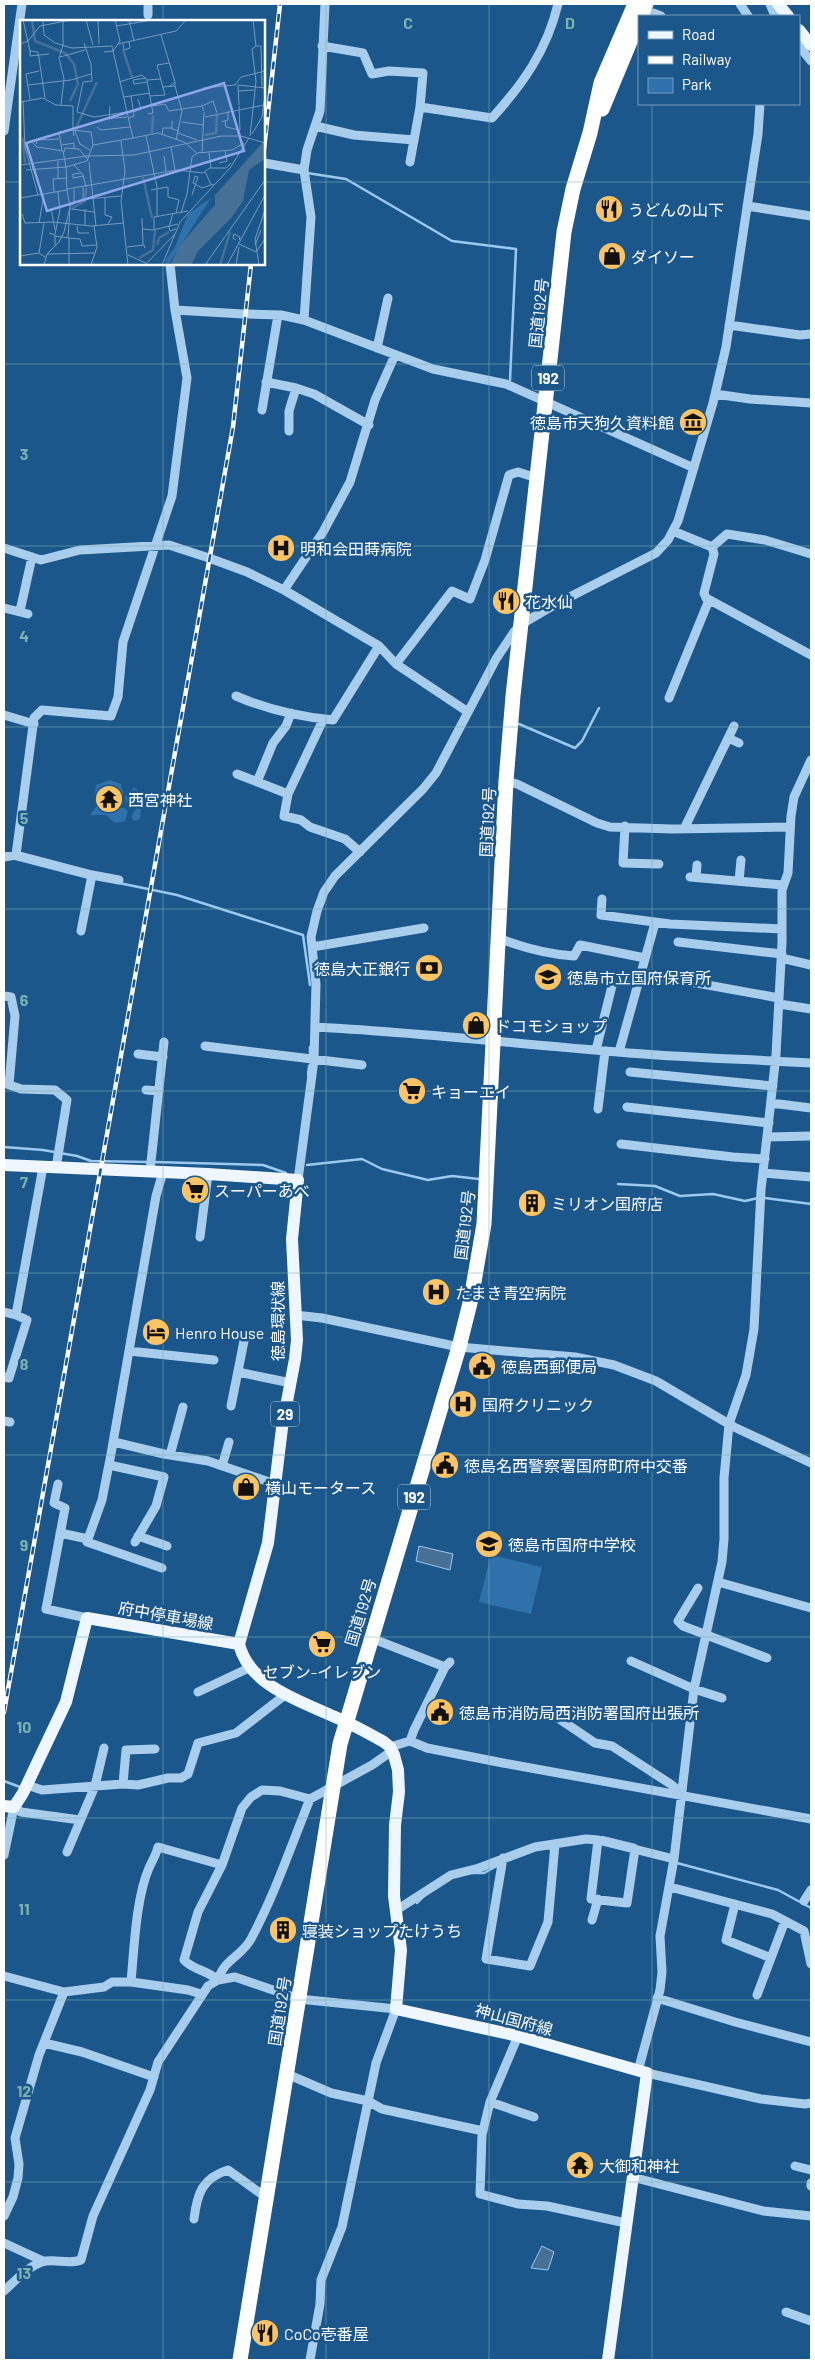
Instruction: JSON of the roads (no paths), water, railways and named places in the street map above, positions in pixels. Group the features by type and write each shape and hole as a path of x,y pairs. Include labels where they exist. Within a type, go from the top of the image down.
{"highway":[{"name":"国道192号","path":"240,2360 340,1744 459,1347 471,1299 484,1224 506,781 520,625 564,232 573,189 590,133 601,83 635,4"},
{"name":"国道192号","path":"590,133 607,99 638,22"}],"main road":[{"path":"778,4 787,15"},
{"path":"800,31 811,45"},
{"path":"4,1165 50,1168 154,1167 208,1174 298,1180"},
{"name":"徳島環状線","path":"239,1644 268,1542 282,1428 297,1340 292,1239 298,1180"},
{"path":"9,1806 27,1785 66,1702 87,1618"},
{"name":"府中停車場線","path":"87,1618 239,1644"},
{"path":"239,1644 244,1656 252,1667 285,1695 346,1722 391,1749 398,1770 400,1792 395,1825 395,1911 401,1950 396,2009"},
{"name":"神山国府線","path":"396,2009 518,2036 642,2072"},
{"path":"608,2360 632,2177 642,2072"}],"street":[{"path":"4,131 22,4"},
{"path":"148,4 148,15"},
{"path":"304,320 311,217 304,172 307,150 320,111 325,4"},
{"path":"420,107 492,118 515,93 537,61 552,28 558,4"},
{"path":"740,4 747,15"},
{"path":"322,46 363,53 372,74 389,71 423,73 420,107 410,162"},
{"path":"800,47 811,62"},
{"path":"298,1180 314,1060 316,984 312,928 324,892 335,876 423,789 436,772 507,641 520,625 594,584 650,557 664,546 673,531 716,394 729,325 758,134 760,105"},
{"path":"315,126 354,135 414,140"},
{"path":"265,163 304,172"},
{"path":"747,206 811,216"},
{"path":"118,880 92,878 10,856 34,718 42,710 111,716 118,697 123,642 172,496 187,378 175,310 170,265"},
{"path":"377,348 388,298"},
{"path":"175,310 278,315 304,320 433,369 495,380 694,468"},
{"path":"262,410 278,315"},
{"path":"729,325 800,335 811,334"},
{"path":"284,590 323,532 350,482 369,425 375,400 395,355"},
{"path":"266,382 314,394 369,425"},
{"path":"289,431 289,411 296,388"},
{"path":"716,394 750,399 811,403"},
{"path":"396,664 452,591 470,599 485,560 509,475 518,472 537,478"},
{"path":"673,531 712,547"},
{"path":"712,547 727,534 765,540 811,554"},
{"path":"4,548 41,560 80,550 169,546 209,558 247,572 284,590 379,646 396,664 468,712"},
{"path":"712,547 714,554 704,593 708,600 811,655"},
{"path":"4,608 24,613 32,557"},
{"path":"669,698 708,600"},
{"path":"236,696 258,705 324,720 333,720 379,646"},
{"path":"257,782 273,743 286,726 291,713"},
{"path":"4,715 34,724"},
{"path":"324,720 288,794 284,816 301,820 310,827 345,839 360,852"},
{"path":"684,829 734,726"},
{"path":"728,738 739,743"},
{"path":"811,760 794,796 790,827 788,873 784,885 782,956 775,1061 763,1173 754,1329 746,1375 729,1424 724,1478 724,1539 718,1582 694,1689 682,1777 682,1794 674,1859 660,1936 662,1972 642,2072 761,2098 805,2104 811,2103"},
{"path":"237,774 288,794"},
{"path":"506,781 517,784 597,824 684,829 790,827"},
{"path":"625,826 623,863 658,864"},
{"path":"739,881 741,860"},
{"path":"696,865 693,877 784,885"},
{"path":"81,931 92,878"},
{"path":"602,899 601,915 656,923 782,928"},
{"path":"619,1052 656,923"},
{"path":"312,947 424,928"},
{"path":"498,938 531,950 558,955 574,956 580,945 645,958"},
{"path":"678,942 782,956 811,965"},
{"path":"641,973 811,1009"},
{"path":"598,1109 600,1051 612,986"},
{"path":"4,996 11,997 14,1016 6,1084 21,1089 55,1090 67,1100 59,1153 50,1168 16,1315"},
{"path":"315,1027 410,1032 494,1042 600,1051 811,1063"},
{"path":"60,1533 88,1539 102,1500 114,1442 156,1196 151,1122 159,1091 164,1042"},
{"path":"205,1046 362,1065"},
{"path":"138,1054 163,1057"},
{"path":"630,1072 772,1086"},
{"path":"146,1090 159,1091"},
{"path":"771,1104 811,1108"},
{"path":"627,1107 769,1123"},
{"path":"767,1137 811,1136"},
{"path":"621,1144 765,1159"},
{"path":"763,1173 811,1177"},
{"path":"200,1236 208,1174"},
{"path":"4,1312 27,1320 9,1378 4,1377"},
{"path":"295,1315 322,1318 459,1347 575,1357 614,1365 656,1380 729,1424 811,1463"},
{"path":"231,1406 244,1342"},
{"path":"129,1351 214,1360"},
{"path":"238,1372 291,1383"},
{"path":"170,1455 184,1407"},
{"path":"114,1442 170,1455 208,1461 275,1484"},
{"path":"222,1466 229,1442"},
{"path":"109,1465 164,1477 156,1506 137,1539 163,1542"},
{"path":"58,1484 54,1503 65,1508 46,1609 87,1618"},
{"path":"87,1542 162,1568"},
{"path":"718,1582 811,1608"},
{"path":"698,1588 678,1621 683,1626 706,1636 767,1658"},
{"path":"371,1638 448,1665 414,1730 410,1742"},
{"path":"631,1661 694,1689 722,1698"},
{"path":"198,1692 252,1667"},
{"path":"27,1785 42,1790 123,1784 138,1785 168,1778 181,1778 188,1774 198,1743 236,1733 285,1695"},
{"path":"541,1716 546,1710 595,1743 612,1746 672,1785 682,1794"},
{"path":"218,1980 221,1969 246,1948 310,1799 334,1786 391,1749 410,1742 427,1748 503,1763 682,1794 811,1819"},
{"path":"68,1852 95,1786 104,1748"},
{"path":"123,1784 126,1750 155,1749"},
{"path":"218,1980 210,1972 189,1965 184,1960 198,1912 222,1865 242,1808 251,1797 262,1790 280,1790 310,1799"},
{"path":"4,1856 9,1806 21,1812 80,1820"},
{"path":"395,1911 451,1875 479,1868 536,1846 586,1839 598,1840 674,1859"},
{"path":"598,1840 591,1899 627,1903 635,1849"},
{"path":"504,1858 486,1959 530,1966 548,1922 555,1844"},
{"path":"131,1982 139,1911 149,1868 155,1860 158,1847 222,1865"},
{"path":"670,1887 772,1914 804,1931 811,1964"},
{"path":"804,1901 811,1890"},
{"path":"592,1920 598,1899"},
{"path":"735,1904 726,1940 771,1958"},
{"path":"757,1995 785,1921"},
{"path":"4,1976 64,1992 104,1987 112,1982 131,1982 188,1990 201,1994"},
{"path":"4,2243 43,2261 73,2263 81,2260 93,2216 154,2077 158,2062 201,1994 208,1986 218,1980 235,1977 299,1999 396,2009 376,2063 355,2154 342,2227 321,2280 320,2304 310,2360"},
{"path":"4,2216 13,2197 18,2178 19,2164 15,2138 44,2043 64,1992"},
{"path":"657,1998 735,2022 811,2042"},
{"path":"518,2036 490,2102 483,2132 480,2194 518,2204 548,2206 626,2223"},
{"path":"44,2043 82,2052 154,2077"},
{"path":"287,2074 331,2093 368,2101 382,2109 483,2132"},
{"path":"490,2102 534,2117"},
{"path":"795,2166 811,2170"},
{"path":"194,2219 196,2199 204,2185 214,2174 228,2170 266,2198"},
{"path":"632,2177 763,2211 811,2216"},
{"path":"4,2291 28,2270 43,2261"},
{"path":"786,2312 811,2321"}],"waterway":[{"path":"307,173 346,179 452,241 516,249 510,380"},
{"path":"519,724 575,748 582,741 599,708"},
{"path":"12,858 89,878"},
{"path":"119,883 177,895 303,935 310,985"},
{"path":"310,1047 310,1054"},
{"path":"308,1075 309,1066"},
{"path":"4,1147 43,1150 77,1156 91,1161 148,1162"},
{"path":"307,1165 362,1159 382,1169 428,1180 452,1176 479,1179"},
{"path":"154,1162 263,1165 286,1173"},
{"path":"618,1184 655,1186 680,1196 713,1194 745,1201 758,1198"},
{"path":"765,1198 811,1204"},
{"path":"4,1781 20,1787"},
{"path":"602,1837 635,1845"},
{"path":"677,1863 778,1890 811,1908"},
{"path":"472,1873 484,1873 497,1866"},
{"path":"417,1903 423,1897"}],"railway":[{"path":"265,140 280,4"},
{"path":"4,1712 233,427 251,265"}],"place":[{"name":"うどんの山下","path":"609,209"},
{"name":"ダイソー","path":"612,256"},
{"name":"徳島市天狗久資料館","path":"693,422"},
{"name":"明和会田蒔病院","path":"281,548"},
{"name":"花水仙","path":"506,601"},
{"name":"西宮神社","path":"109,799"},
{"name":"徳島大正銀行","path":"429,968"},
{"name":"徳島市立国府保育所","path":"548,977"},
{"name":"ドコモショップ","path":"476,1025"},
{"name":"キョーエイ","path":"412,1091"},
{"name":"スーパーあべ","path":"195,1190"},
{"name":"ミリオン国府店","path":"532,1203"},
{"name":"たまき青空病院","path":"436,1292"},
{"name":"Henro House","path":"156,1332"},
{"name":"徳島西郵便局","path":"482,1366"},
{"name":"国府クリニック","path":"463,1404"},
{"name":"徳島名西警察署国府町府中交番","path":"445,1465"},
{"name":"横山モータース","path":"246,1487"},
{"name":"徳島市国府中学校","path":"489,1544"},
{"name":"セブン-イレブン","path":"322,1644"},
{"name":"徳島市消防局西消防署国府出張所","path":"440,1712"},
{"name":"寝装ショップたけうち","path":"283,1930"},
{"name":"大御和神社","path":"580,2165"},
{"name":"CoCo壱番屋","path":"265,2333"}]}
